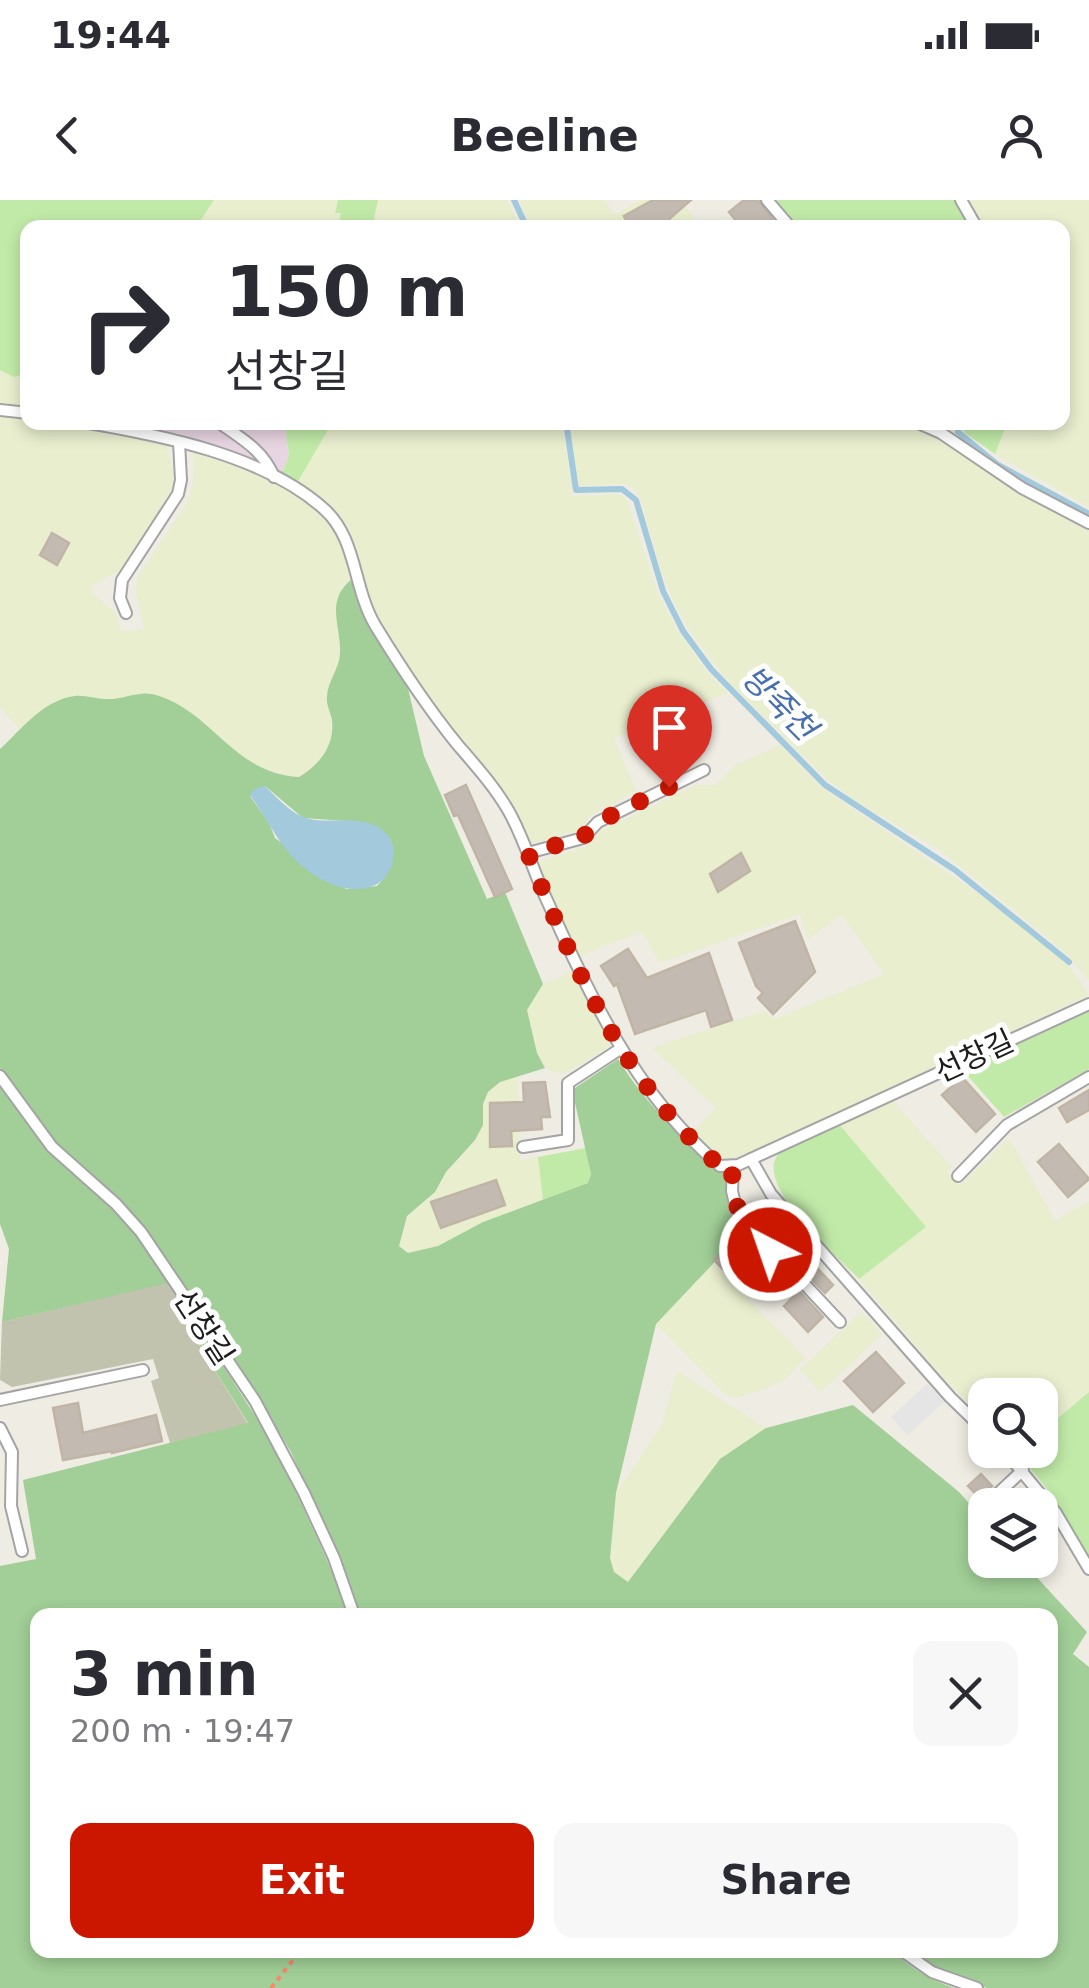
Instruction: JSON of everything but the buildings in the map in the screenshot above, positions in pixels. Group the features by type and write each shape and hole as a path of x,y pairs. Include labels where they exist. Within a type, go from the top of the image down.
{"lane":[{"path":"768,200 784,220"},
{"path":"122,430 179,442 274,477 322,506 342,530 369,614 432,710 500,798 620,1049 646,1088 698,1145 720,1166 733,1166 732,1191 738,1212 840,1322"},
{"path":"229,430 252,446 274,477"},
{"path":"933,430 1022,488 1089,523"},
{"path":"941,434 943,430"},
{"path":"126,613 120,598 122,580 178,494 182,467 179,442"},
{"path":"528,853 582,838 598,822 704,770"},
{"name":"선창길","path":"733,1166 1089,1004"},
{"path":"523,1148 568,1140 568,1082 620,1049"},
{"name":"선창길","path":"0,1076 52,1147 116,1204 140,1232 255,1401 304,1493 351,1608"},
{"path":"958,1176 1008,1125 1089,1078"},
{"path":"751,1159 771,1194 968,1414"},
{"path":"0,1400 142,1370"},
{"path":"0,1428 12,1452 6,1490 22,1551"},
{"path":"1003,1488 1022,1470 1056,1513 1089,1569"},
{"path":"912,1958 932,1972 977,1988"}],"path":[{"path":"271,1988 295,1958"}],"shaded area":[{"path":"214,200 338,200 335,212 341,213 340,220 201,220"},
{"path":"378,200 507,200 517,220 374,220"},
{"path":"519,200 604,200 615,215 640,200 679,200 697,220 529,220"},
{"path":"968,200 1089,200 1089,507 995,454 1004,430 1070,430 1070,220 979,220"},
{"path":"0,370 14,377 20,375 20,407 0,405"},
{"path":"0,416 20,418 20,430 94,430 167,445 172,489 119,571 92,585 92,593 115,612 121,632 144,629 137,578 187,503 193,483 194,453 246,469 312,505 332,523 341,540 351,580 341,588 341,655 327,697 331,741 316,767 299,777 261,770 150,693 108,700 76,696 52,703 20,730 0,707"},
{"path":"159,430 285,430 289,456 282,474 184,435"},
{"path":"328,430 563,430 573,496 619,494 626,498 658,594 680,634 707,672 728,693 614,738 636,791 590,816 580,830 529,844 488,769 440,713 374,614 343,521 330,505 297,483"},
{"path":"569,430 918,430 1089,528 1089,981 1067,954 940,850 857,802 828,780 726,679 676,607 634,489 626,484 577,486"},
{"path":"780,745 821,787 989,901 1068,964 1089,995 743,1157 724,1159 693,1132 716,1108 652,1048 765,1011 775,1019 884,974 842,915 808,939 800,914 660,963 641,931 579,957 537,862 587,846 601,831 695,785 715,785 736,765"},
{"path":"575,970 610,1046 568,1072 556,1073 545,1068 537,1053 527,1010 543,984"},
{"path":"518,1075 520,1160 538,1157 543,1200 483,1222 438,1246 408,1253 399,1245 407,1216 435,1192 446,1172 475,1140 483,1125 483,1104 488,1092"},
{"path":"891,1099 952,1167 947,1171 960,1186 1009,1138 1055,1221 1089,1201 1089,1392 1058,1418 1058,1378 968,1378 968,1402 859,1279 925,1227 838,1123"},
{"path":"712,1262 805,1357 789,1376 770,1387 735,1398 724,1393 656,1324"},
{"path":"168,1282 201,1348 248,1424 170,1443 151,1381 159,1378 153,1359 12,1387 0,1380 2,1322"},
{"path":"861,1312 882,1334 821,1392 800,1370"},
{"path":"677,1371 766,1428 720,1459 628,1582 614,1572 610,1558 616,1493 661,1426"},
{"path":"927,1384 944,1402 908,1435 891,1417"}],"green space":[{"path":"0,200 214,200 201,220 20,220 20,375 14,377 0,370"},
{"path":"338,200 378,200 374,220 340,220 341,213 335,213"},
{"path":"776,200 954,200 965,220 793,220"},
{"path":"285,430 328,430 297,483 282,474 289,455"},
{"path":"964,430 1004,430 995,454"},
{"path":"351,580 359,606 406,680 424,756 487,899 505,892 543,984 527,1010 537,1053 545,1068 500,1082 488,1092 483,1104 483,1125 475,1140 446,1172 435,1192 407,1216 399,1246 408,1253 438,1246 483,1222 588,1183 591,1174 573,1094 575,1088 618,1059 664,1119 719,1172 725,1172 730,1214 743,1232 656,1324 616,1493 610,1558 614,1572 628,1582 720,1459 766,1428 853,1405 959,1492 968,1502 968,1578 1038,1578 1087,1632 1073,1654 1089,1667 1089,1988 987,1988 934,1968 920,1958 1058,1958 1058,1608 356,1608 291,1452 259,1399 168,1264 55,1143 0,1068 0,749 34,716 63,699 112,699 147,693 190,712 256,764 299,777 319,761 331,738 327,697 339,659 336,605","holes":["265,786 303,818 361,822 391,840 391,865 377,886 346,889 275,838 250,796"]},
{"path":"1089,1010 1089,1069 1004,1117 960,1067"},
{"path":"0,1083 47,1149 139,1235 277,1450 346,1608 30,1608 30,1958 900,1958 954,1988 0,1988 0,1566 36,1559 23,1480 248,1423 201,1348 168,1283 2,1322 9,1249 0,1224"},
{"path":"838,1123 926,1227 859,1279 788,1203 774,1169 782,1150"},
{"path":"586,1148 591,1175 588,1183 543,1200 538,1157"},
{"path":"1089,1392 1089,1557 1058,1506 1058,1488 1046,1488 1030,1468 1058,1468 1058,1418"}],"water":[{"path":"265,786 301,816 359,821 380,829 389,837 394,855 386,876 372,886 353,889 334,885 311,873 282,843 250,795 254,789"}],"waterway":[{"name":"방죽천","path":"514,200 523,220"},
{"name":"방죽천","path":"567,430 576,490 622,489 636,500 663,591 683,631 711,669 825,785 955,870 1069,962"},
{"path":"958,432 998,465 1089,514"}],"route":[{"path":"669,787 598,822 582,838 528,853 620,1049 663,1108 698,1145 720,1166 733,1166 733,1202 747,1226 770,1250"}]}
